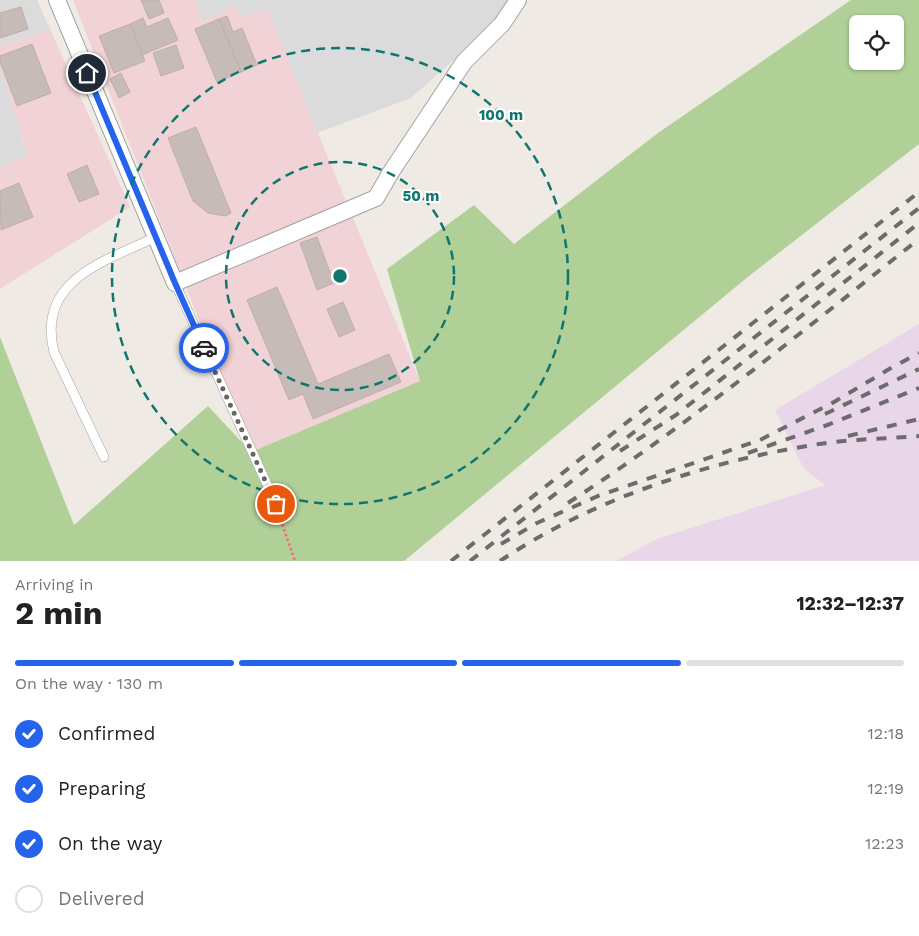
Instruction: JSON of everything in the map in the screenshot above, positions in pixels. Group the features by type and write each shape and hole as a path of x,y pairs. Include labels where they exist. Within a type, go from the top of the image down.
{"street":[{"path":"57,0 175,283 376,198 391,172 464,62 502,24 518,0"}],"lane":[{"path":"104,457 54,352 51,334 53,316 63,292 75,278 90,268 156,238"},
{"path":"175,283 276,504"}],"path":[{"path":"276,504 295,561"}],"shaded area":[{"path":"0,0 37,0 50,29 0,47"},
{"path":"73,0 194,0 203,22 235,6 240,17 267,9 420,381 251,452"},
{"path":"194,0 510,0 501,14 411,98 317,133 267,9 240,17 235,6 203,22"},
{"path":"50,29 130,207 0,289 0,167 28,155 0,65 0,47"},
{"path":"0,64 28,156 0,167"},
{"path":"919,324 919,561 616,561 657,539 825,485 804,469 775,410"}],"green space":[{"path":"851,0 919,0 919,144 749,276 404,561 0,561 0,337 74,525 208,406 251,452 420,381 387,269 474,205 514,244 658,133"}],"building":[{"path":"141,0 159,0 164,13 149,19"},
{"path":"21,7 28,29 0,38 0,13"},
{"path":"227,16 233,32 242,28 257,65 241,72 219,19"},
{"path":"143,18 147,27 168,18 178,40 142,55 130,24"},
{"path":"219,19 241,72 217,82 195,29"},
{"path":"130,24 145,61 114,73 99,36"},
{"path":"32,44 51,93 17,106 0,62 0,56"},
{"path":"176,45 184,68 161,76 153,53"},
{"path":"121,73 130,92 119,98 110,79"},
{"path":"196,127 231,213 225,216 208,213 193,201 168,138"},
{"path":"87,165 99,194 79,202 67,174"},
{"path":"19,183 33,217 1,230 0,191"},
{"path":"317,237 334,283 317,290 300,243"},
{"path":"277,287 318,384 389,354 401,382 313,419 303,394 289,400 247,300"},
{"path":"343,302 355,330 339,337 327,309"}],"railway":[{"path":"451,561 919,192"},
{"path":"470,561 919,208"},
{"path":"620,451 676,415 919,223"},
{"path":"568,503 659,441 703,408 919,239"},
{"path":"501,544 537,523 598,496 760,440 834,402 919,353"},
{"path":"825,414 919,369"},
{"path":"748,453 830,424 919,388"},
{"path":"848,436 919,419"},
{"path":"500,561 535,539 572,520 611,502 690,473 772,452 813,445 853,440 919,436"}],"way so far":[{"path":"204,348 276,504"}],"route":[{"path":"87,73 204,348"}]}
